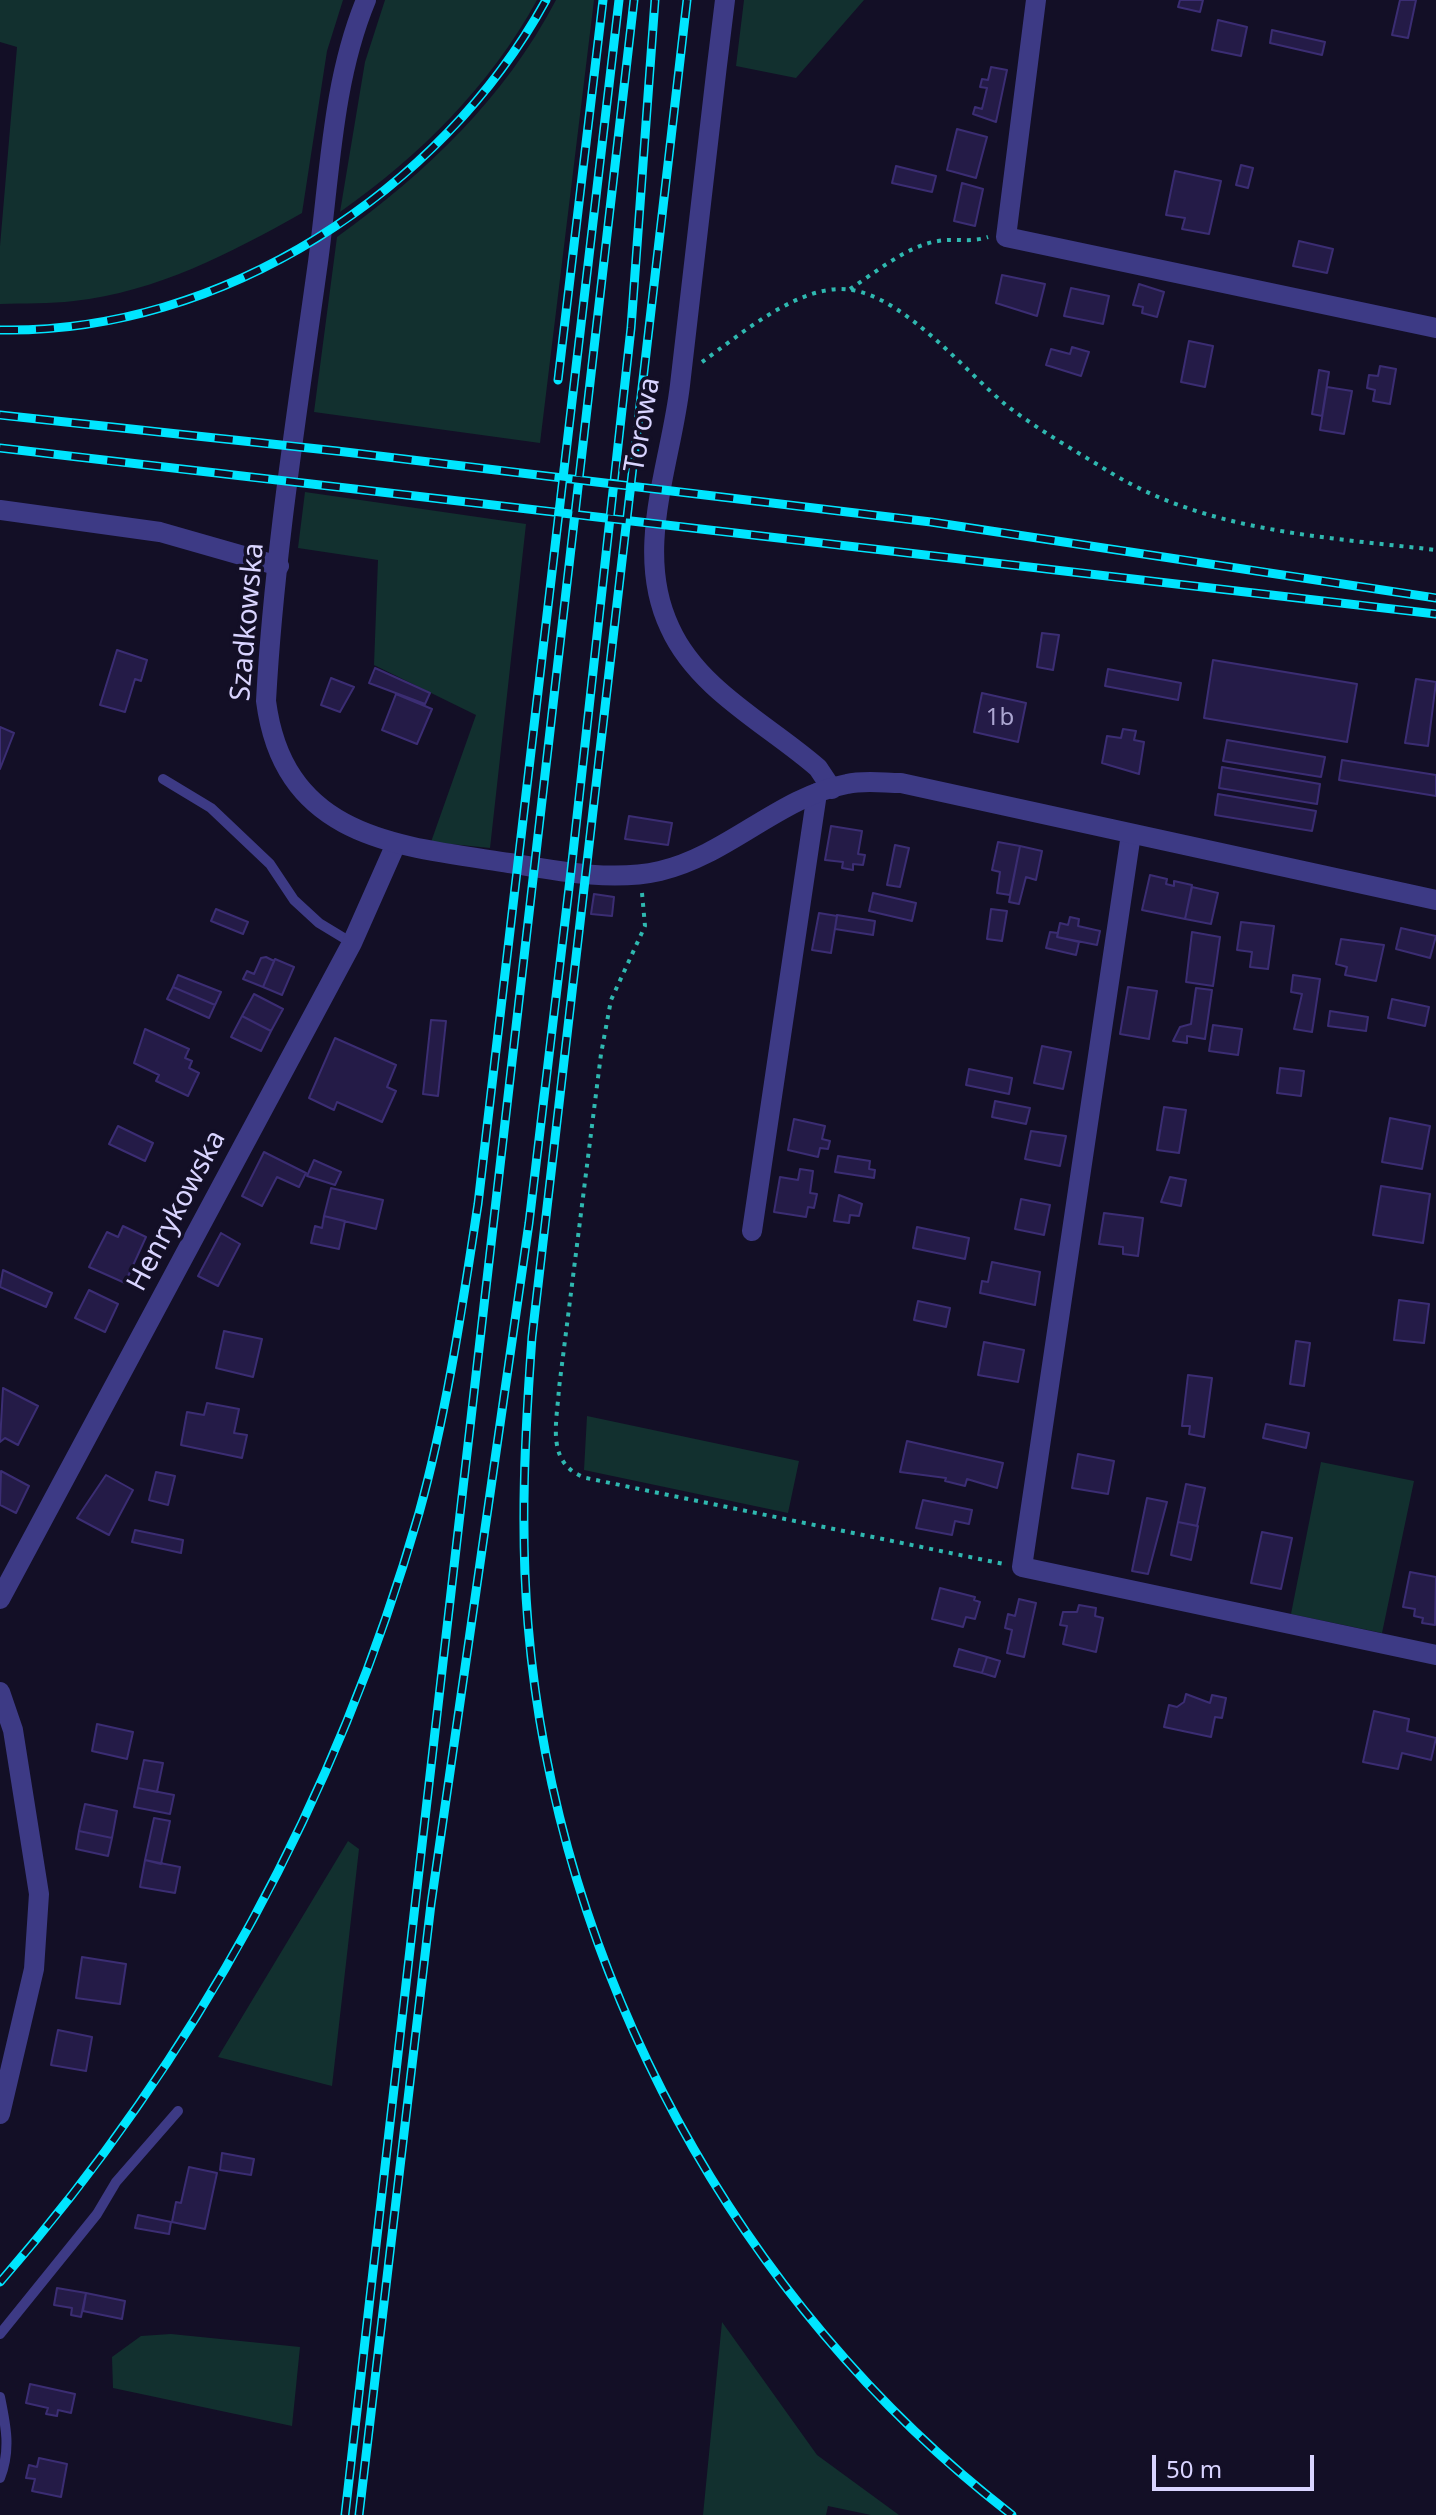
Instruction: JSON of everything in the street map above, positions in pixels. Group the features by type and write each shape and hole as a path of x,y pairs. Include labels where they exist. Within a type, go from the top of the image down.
{"street":[{"name":"Szadkowska","path":"366,0 348,53 334,127 279,566 266,701 270,729 280,757 304,791 331,815 363,835 395,846 546,868 636,875 706,855 825,791 864,782 914,784 1436,900"},
{"name":"Torowa","path":"725,0 676,419 657,508 659,600 670,629 696,668 818,768 825,791"},
{"path":"1036,0 1006,237 1436,328"},
{"path":"0,510 160,532 279,566"},
{"path":"752,1231 825,791"},
{"path":"1131,834 1022,1567 1436,1655"},
{"name":"Henrykowska","path":"0,1599 352,943 395,846"},
{"path":"0,1692 13,1730 39,1907 34,1969 0,2114"}],"lane":[{"path":"163,779 211,808 270,864 294,900 319,923 352,943"},
{"path":"0,2334 97,2214 116,2182 178,2111"},
{"path":"0,2397 7,2433 7,2460 0,2478"}],"path":[{"path":"850,289 914,250 940,240 958,242 990,236 1006,237"},
{"path":"681,371 701,363 763,319 800,299 823,291 850,289 878,298 907,318 1008,406 1111,473 1166,499 1269,530 1436,550"},
{"path":"636,875 645,901 645,926 611,1000 601,1054 559,1388 556,1434 559,1459 570,1471 586,1478 1022,1567"}],"green space":[{"path":"0,0 343,0 327,51 302,213 192,269 134,289 74,301 0,304 0,246 17,47 0,42"},
{"path":"385,0 537,0 498,62 451,117 398,167 340,212 365,62"},
{"path":"556,0 594,0 540,443 314,412 337,237 402,186 461,131 512,70"},
{"path":"744,0 864,0 796,78 736,66"},
{"path":"305,492 526,524 490,848 431,842 476,715 374,665 378,560 298,548"},
{"path":"587,1416 799,1461 788,1513 584,1470"},
{"path":"1321,1462 1414,1481 1382,1633 1291,1614"},
{"path":"348,1841 359,1849 332,2086 218,2057"},
{"path":"722,2322 817,2455 899,2515 871,2515 828,2506 826,2515 703,2515"},
{"path":"171,2334 300,2347 292,2426 113,2388 112,2357 141,2336"}],"building":[{"path":"1180,0 1203,0 1200,12 1178,7"},
{"path":"1400,0 1416,0 1408,38 1392,35"},
{"path":"1218,20 1247,27 1241,56 1212,50"},
{"path":"1272,30 1325,42 1322,55 1270,43"},
{"path":"991,67 1007,70 996,122 973,114 975,107 982,109 987,88 980,87 982,79 988,80"},
{"path":"957,129 987,137 976,178 947,170"},
{"path":"1241,165 1253,168 1248,188 1236,185"},
{"path":"896,166 936,176 932,192 892,183"},
{"path":"1175,171 1221,181 1209,234 1182,229 1185,218 1166,215"},
{"path":"962,183 983,189 975,226 954,221"},
{"path":"1299,241 1333,249 1327,273 1293,266"},
{"path":"1002,275 1045,284 1037,316 996,303"},
{"path":"1139,284 1164,292 1157,317 1142,313 1143,307 1133,305"},
{"path":"1071,288 1109,296 1103,324 1064,316"},
{"path":"1189,341 1213,346 1205,387 1181,382"},
{"path":"1072,347 1089,352 1081,376 1046,365 1051,349 1070,354"},
{"path":"1380,366 1396,369 1390,404 1373,401 1375,390 1367,388 1369,375 1378,376"},
{"path":"1319,370 1329,372 1322,416 1312,414"},
{"path":"1327,387 1352,391 1344,434 1320,430"},
{"path":"1042,633 1059,635 1053,670 1037,667"},
{"path":"117,650 147,660 141,681 135,679 125,712 100,705"},
{"path":"1213,660 1357,684 1347,742 1204,718"},
{"path":"375,668 430,693 425,704 369,683"},
{"path":"1108,669 1181,683 1178,700 1105,686"},
{"path":"331,678 354,687 340,712 321,705"},
{"path":"1416,679 1436,682 1428,746 1405,743"},
{"path":"982,693 1026,703 1018,742 974,732"},
{"path":"396,694 432,709 417,744 382,730"},
{"path":"0,727 14,733 0,769"},
{"path":"1123,729 1136,731 1134,740 1144,742 1139,774 1102,763 1107,736 1121,738"},
{"path":"1227,740 1325,757 1321,777 1223,761"},
{"path":"1342,760 1436,775 1436,796 1339,780"},
{"path":"1222,767 1320,784 1317,804 1219,788"},
{"path":"1218,794 1316,811 1312,831 1215,815"},
{"path":"629,816 672,823 668,845 625,839"},
{"path":"831,826 862,831 858,854 865,855 863,865 853,864 853,870 842,868 843,862 825,860"},
{"path":"998,842 1020,846 1010,895 997,893 1000,872 992,870"},
{"path":"895,845 909,848 900,887 887,885"},
{"path":"1020,846 1042,851 1036,880 1026,877 1019,904 1009,902"},
{"path":"1150,875 1167,879 1166,884 1174,886 1174,881 1192,885 1185,919 1142,910"},
{"path":"1192,887 1218,893 1211,924 1185,919"},
{"path":"873,893 916,903 912,921 869,911"},
{"path":"594,894 614,897 612,916 591,914"},
{"path":"216,909 248,922 243,934 211,921"},
{"path":"991,909 1007,911 1002,941 987,939"},
{"path":"819,913 837,916 831,953 812,950"},
{"path":"837,915 875,921 873,935 835,929"},
{"path":"1070,917 1079,919 1078,926 1100,931 1097,945 1057,937 1060,923 1068,925"},
{"path":"1241,922 1274,926 1268,969 1250,967 1252,952 1237,950"},
{"path":"1401,928 1436,936 1430,958 1396,949"},
{"path":"1050,932 1058,933 1057,937 1079,942 1076,955 1046,948"},
{"path":"1192,932 1220,937 1213,986 1186,982"},
{"path":"1341,939 1384,945 1376,981 1345,975 1347,967 1336,964"},
{"path":"261,958 274,961 263,987 243,979 247,971 254,974"},
{"path":"275,959 294,967 282,995 263,987"},
{"path":"178,975 221,992 215,1005 173,987"},
{"path":"1293,975 1320,979 1312,1032 1294,1029 1302,994 1291,992"},
{"path":"173,987 215,1005 209,1018 167,999"},
{"path":"1128,987 1157,991 1149,1039 1120,1034"},
{"path":"1196,988 1212,990 1205,1039 1187,1036 1187,1043 1173,1041 1180,1027 1191,1024"},
{"path":"254,994 283,1009 271,1031 242,1016"},
{"path":"1392,999 1429,1007 1425,1026 1388,1018"},
{"path":"1330,1011 1368,1017 1366,1031 1328,1026"},
{"path":"242,1016 271,1031 261,1051 231,1037"},
{"path":"431,1020 446,1021 438,1096 423,1094"},
{"path":"1213,1025 1242,1029 1238,1055 1209,1051"},
{"path":"145,1029 189,1049 185,1058 192,1061 189,1068 199,1073 188,1096 156,1081 159,1075 134,1063"},
{"path":"335,1038 396,1065 387,1087 396,1091 382,1122 337,1102 334,1110 309,1098"},
{"path":"1042,1046 1071,1052 1063,1089 1034,1083"},
{"path":"1280,1068 1304,1071 1301,1096 1277,1093"},
{"path":"969,1069 1012,1078 1009,1094 966,1085"},
{"path":"995,1101 1030,1108 1026,1124 992,1117"},
{"path":"1164,1107 1186,1110 1179,1153 1157,1150"},
{"path":"1390,1118 1430,1126 1422,1169 1382,1162"},
{"path":"794,1119 825,1126 822,1139 830,1141 828,1149 820,1148 818,1157 788,1150"},
{"path":"118,1126 153,1143 145,1161 109,1144"},
{"path":"1031,1131 1066,1136 1060,1166 1025,1159"},
{"path":"264,1152 306,1173 299,1187 277,1177 262,1206 242,1196"},
{"path":"838,1156 870,1161 869,1169 875,1170 874,1178 835,1172"},
{"path":"314,1160 341,1172 335,1185 307,1176"},
{"path":"800,1169 813,1171 810,1193 817,1194 814,1208 808,1207 806,1217 774,1212 780,1177 798,1180"},
{"path":"1170,1177 1186,1180 1181,1206 1161,1202"},
{"path":"1381,1186 1430,1194 1423,1243 1373,1235"},
{"path":"331,1188 383,1200 376,1229 324,1216"},
{"path":"839,1195 862,1204 859,1216 850,1215 849,1223 834,1221"},
{"path":"1021,1199 1050,1205 1044,1235 1015,1229"},
{"path":"1104,1213 1143,1218 1138,1256 1123,1254 1123,1247 1099,1244"},
{"path":"324,1216 345,1221 339,1249 311,1243 315,1226 322,1228"},
{"path":"123,1226 146,1237 125,1283 89,1267 107,1232 118,1237"},
{"path":"917,1227 969,1238 965,1259 913,1248"},
{"path":"221,1233 240,1244 218,1286 198,1276"},
{"path":"992,1262 1040,1272 1035,1305 980,1293 982,1281 988,1282"},
{"path":"3,1270 52,1293 46,1307 0,1287"},
{"path":"89,1290 118,1304 105,1332 75,1318"},
{"path":"1399,1300 1429,1304 1424,1343 1394,1340"},
{"path":"918,1301 950,1308 946,1327 914,1320"},
{"path":"224,1331 262,1339 253,1377 216,1368"},
{"path":"1296,1341 1310,1343 1304,1386 1290,1384"},
{"path":"984,1342 1024,1350 1018,1382 978,1375"},
{"path":"1188,1375 1212,1378 1204,1437 1189,1434 1190,1426 1182,1426"},
{"path":"3,1388 38,1406 18,1445 5,1438 0,1442"},
{"path":"207,1403 239,1409 234,1433 247,1435 242,1458 181,1445 187,1412 204,1415"},
{"path":"1266,1424 1309,1433 1306,1448 1263,1438"},
{"path":"907,1441 1003,1463 997,1488 967,1479 965,1486 945,1481 946,1478 900,1472"},
{"path":"1078,1454 1114,1461 1108,1494 1072,1488"},
{"path":"1,1471 29,1486 16,1513 0,1505"},
{"path":"156,1472 175,1476 168,1505 149,1500"},
{"path":"106,1475 133,1490 109,1535 77,1518"},
{"path":"1186,1484 1205,1488 1197,1526 1178,1522"},
{"path":"1147,1498 1167,1502 1148,1574 1132,1571"},
{"path":"923,1500 972,1510 969,1524 955,1521 952,1535 916,1528"},
{"path":"1178,1522 1198,1526 1191,1560 1171,1555"},
{"path":"135,1530 183,1540 181,1553 132,1542"},
{"path":"1262,1532 1292,1538 1281,1589 1251,1583"},
{"path":"1410,1572 1436,1577 1435,1625 1422,1623 1423,1618 1414,1616 1415,1609 1403,1607"},
{"path":"940,1588 975,1597 974,1600 980,1602 975,1619 966,1617 963,1627 932,1619"},
{"path":"1019,1599 1036,1603 1024,1657 1007,1653 1012,1630 1005,1628 1008,1614 1015,1616"},
{"path":"1079,1605 1096,1608 1095,1616 1103,1618 1096,1652 1063,1644 1067,1626 1060,1625 1063,1612 1077,1612"},
{"path":"959,1649 987,1657 982,1673 954,1666"},
{"path":"987,1657 1000,1661 995,1677 982,1673"},
{"path":"1186,1694 1210,1703 1212,1695 1226,1698 1222,1718 1215,1717 1211,1737 1164,1727 1169,1705 1177,1707 1184,1702"},
{"path":"1374,1711 1409,1719 1407,1731 1436,1738 1431,1760 1402,1753 1398,1769 1363,1762"},
{"path":"97,1724 133,1732 127,1759 92,1751"},
{"path":"144,1760 163,1763 157,1792 138,1788"},
{"path":"138,1788 174,1795 170,1814 134,1807"},
{"path":"85,1804 117,1811 112,1838 79,1831"},
{"path":"154,1818 170,1821 161,1864 145,1860"},
{"path":"79,1831 112,1838 108,1856 76,1849"},
{"path":"145,1860 180,1867 175,1893 140,1887"},
{"path":"82,1957 126,1964 120,2004 76,1998"},
{"path":"58,2030 92,2037 86,2071 51,2065"},
{"path":"222,2153 254,2159 251,2175 220,2170"},
{"path":"189,2167 217,2173 205,2229 172,2222 176,2202 181,2203"},
{"path":"138,2215 171,2222 169,2234 135,2228"},
{"path":"57,2288 86,2293 81,2317 71,2315 72,2308 54,2305"},
{"path":"86,2293 125,2301 122,2319 83,2311"},
{"path":"30,2384 75,2394 71,2413 58,2410 57,2416 46,2414 48,2408 26,2403"},
{"path":"39,2458 67,2464 61,2497 32,2491 35,2479 26,2478 29,2465 37,2467"}],"railway":[{"path":"0,330 83,325 164,307 243,278 317,238 386,189 448,133 501,69 546,0"},
{"path":"558,380 603,0"},
{"path":"0,2282 71,2197 136,2108 197,2016 252,1921 302,1823 346,1722 385,1619 419,1513 446,1398 478,1204 619,0"},
{"path":"345,2515 634,0"},
{"path":"359,2515 431,1904 529,1223 571,871 631,328 655,0"},
{"path":"687,0 532,1337 524,1480 528,1624 546,1753 577,1879 621,2002 677,2120 745,2231 824,2335 913,2430 1012,2515"},
{"path":"0,415 337,451 931,522 1436,598"},
{"path":"0,448 1436,614"}]}
